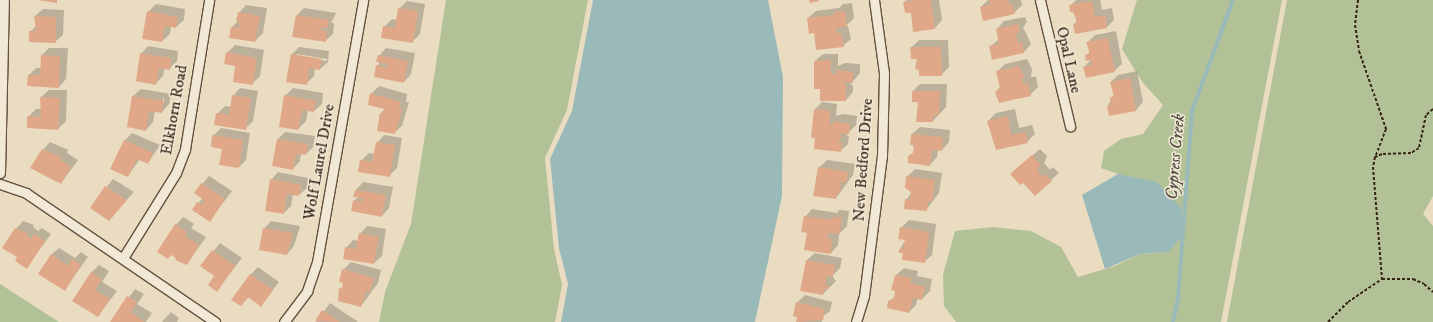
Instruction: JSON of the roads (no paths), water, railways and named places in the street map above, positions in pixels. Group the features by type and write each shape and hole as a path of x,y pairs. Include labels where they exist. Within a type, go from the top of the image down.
{"street":[{"path":"0,173 4,0"},
{"name":"Elkhorn Road","path":"123,258 176,173 185,149 209,0"},
{"name":"Wolf Laurel Drive","path":"284,322 307,291 317,262 363,0"},
{"name":"New Bedford Drive","path":"856,322 864,296 882,156 884,73 874,0"},
{"name":"Opal Lane","path":"1040,0 1070,126"},
{"path":"0,184 26,193 215,322"}],"water":[{"path":"593,0 768,0 783,77 782,196 755,322 561,322 568,284 559,248 550,159 572,111"},
{"path":"1118,174 1157,182 1181,208 1183,236 1168,252 1140,254 1105,269 1082,195"}],"waterway":[{"name":"Cypress Creek","path":"1173,322 1178,298 1192,111 1233,0"}]}
